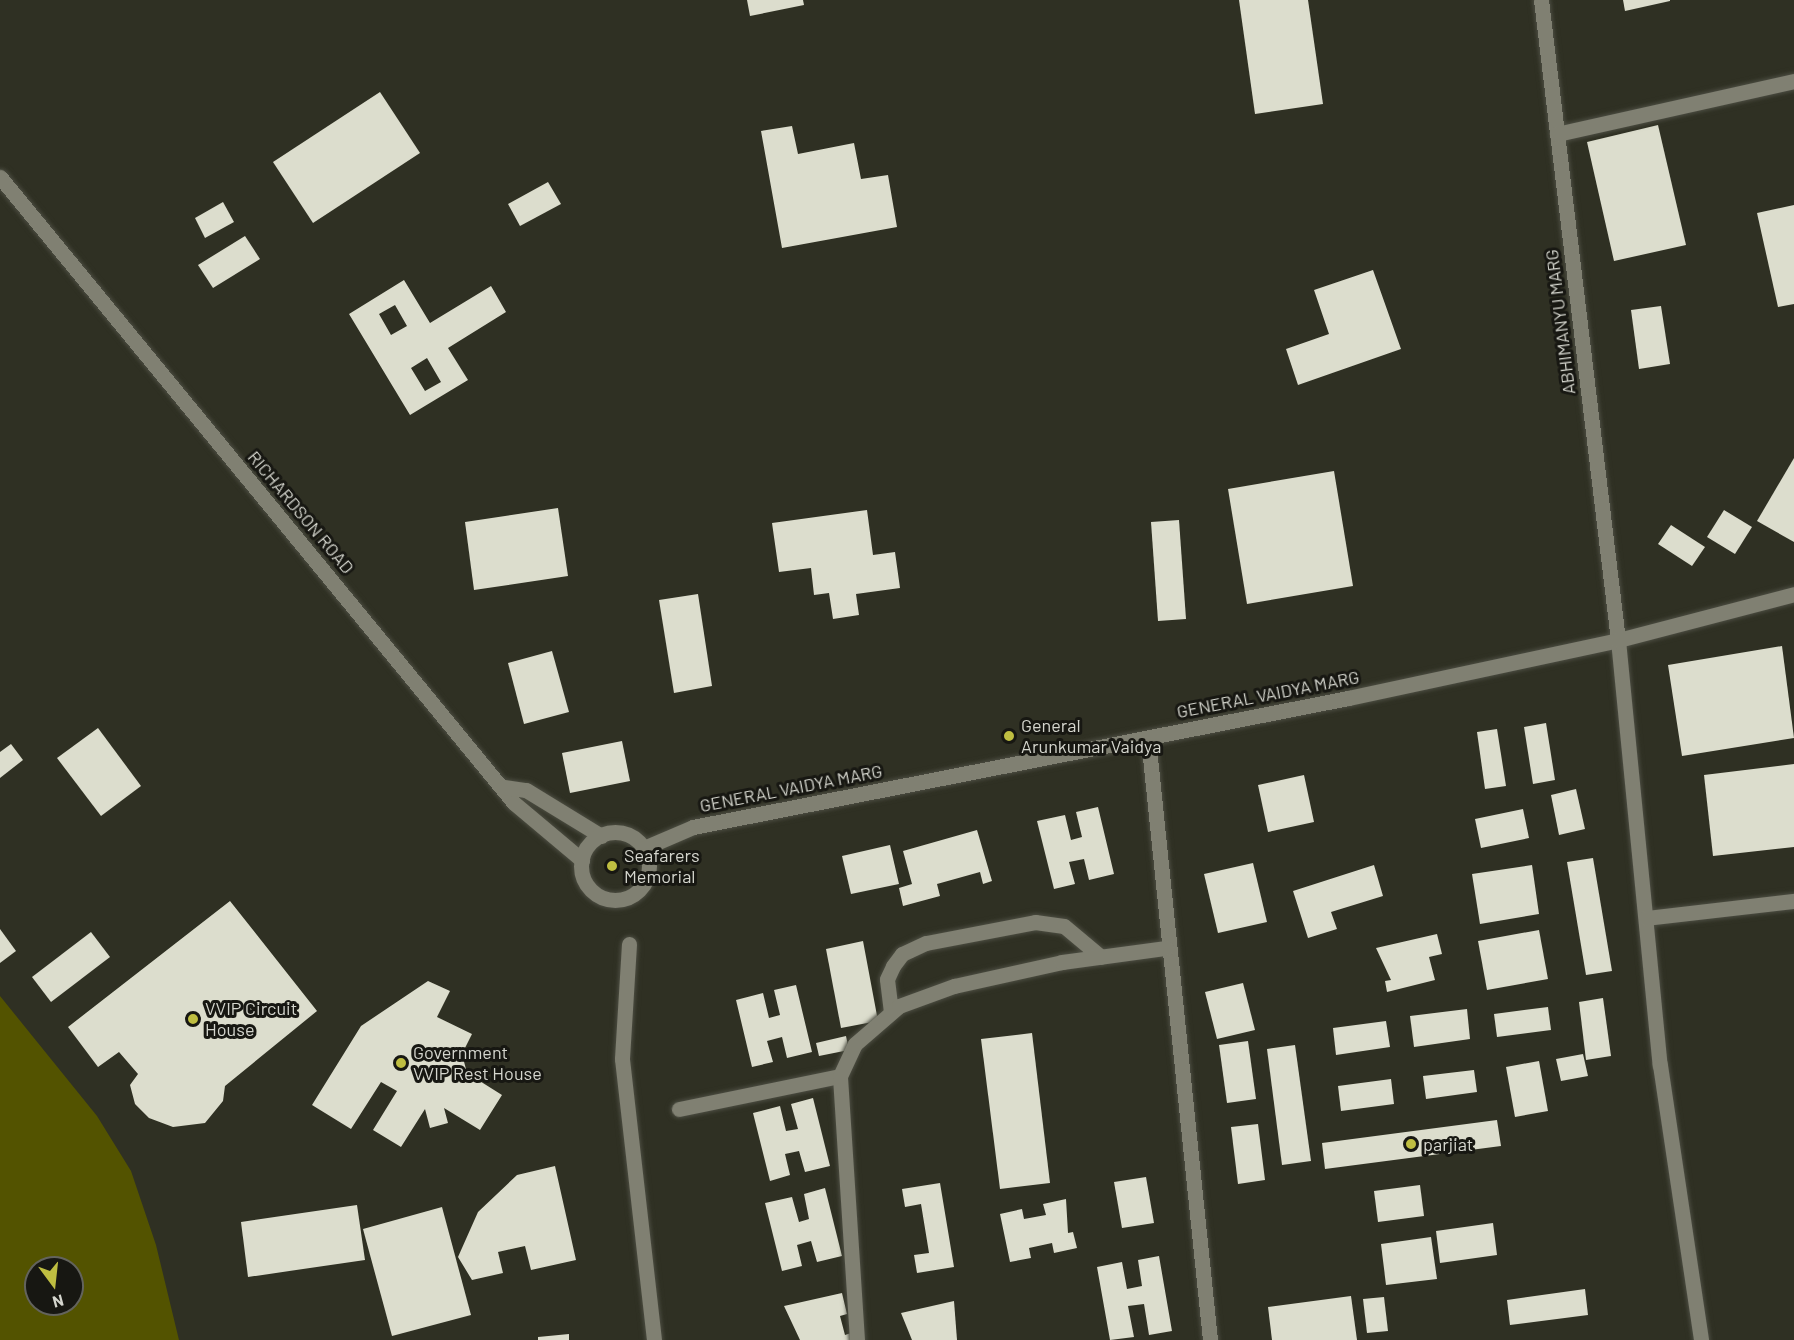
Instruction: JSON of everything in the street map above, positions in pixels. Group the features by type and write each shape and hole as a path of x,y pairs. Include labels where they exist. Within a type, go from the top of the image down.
{"street":[{"name":"ABHIMANYU MARG","path":"1541,0 1618,640 1660,1065 1701,1340"},
{"path":"1557,134 1794,81"},
{"name":"RICHARDSON ROAD","path":"0,177 504,787 535,823 582,860"},
{"name":"GENERAL VAIDYA MARG","path":"644,848 693,827 1148,738 1618,640 1794,594"},
{"path":"1148,738 1166,948 1210,1340"},
{"path":"504,787 526,789 601,836 620,833 644,848 649,866 644,885 620,900 593,892 583,876 582,860 601,836"},
{"path":"1646,918 1794,902"},
{"path":"891,1012 886,979 902,954 926,943 1035,922 1064,926 1101,957"},
{"path":"629,944 622,1059 654,1340"},
{"path":"858,1340 840,1076 855,1044 891,1012 954,986 1101,957 1166,948"},
{"path":"679,1108 840,1076"}],"shaded area":[{"path":"0,996 97,1116 131,1171 156,1245 179,1340 0,1340"}],"building":[{"path":"747,0 803,0 804,5 750,16"},
{"path":"1239,0 1308,0 1323,104 1255,114"},
{"path":"1623,0 1670,0 1670,1 1625,11"},
{"path":"380,92 420,153 313,223 273,162"},
{"path":"1658,125 1686,245 1614,261 1587,142"},
{"path":"792,126 798,154 854,143 861,179 888,175 897,227 782,248 761,131"},
{"path":"548,182 561,204 520,226 508,204"},
{"path":"223,202 234,222 205,238 195,218"},
{"path":"1794,205 1794,304 1778,307 1757,213"},
{"path":"245,236 260,259 213,288 198,265"},
{"path":"1373,270 1401,349 1298,385 1286,349 1329,334 1314,290"},
{"path":"404,280 430,323 491,286 506,312 448,348 468,380 410,415 349,314","holes":["395,305 407,326 391,335 379,314","427,358 441,382 425,391 411,368"]},
{"path":"1661,306 1670,364 1639,369 1631,310"},
{"path":"1794,458 1794,542 1757,521"},
{"path":"1334,471 1353,586 1247,604 1228,489"},
{"path":"558,508 568,576 474,590 465,522"},
{"path":"867,510 873,555 895,552 900,588 856,594 859,615 833,619 829,593 814,595 811,568 779,572 772,523"},
{"path":"1724,510 1752,527 1735,554 1707,537"},
{"path":"1179,520 1186,619 1158,621 1151,522"},
{"path":"1671,525 1705,547 1692,566 1658,544"},
{"path":"698,594 712,686 674,693 659,600"},
{"path":"1782,646 1794,738 1682,756 1668,665"},
{"path":"552,651 569,712 524,724 508,663"},
{"path":"1546,723 1555,780 1533,784 1524,727"},
{"path":"98,728 141,786 101,816 57,758"},
{"path":"1497,729 1506,786 1485,789 1477,732"},
{"path":"622,741 630,781 570,793 562,753"},
{"path":"11,744 23,760 0,778 0,752"},
{"path":"1794,764 1794,847 1713,856 1704,775"},
{"path":"1304,775 1314,822 1268,832 1258,785"},
{"path":"1576,789 1585,829 1559,835 1551,795"},
{"path":"1098,807 1114,874 1089,880 1084,859 1069,862 1075,884 1054,889 1037,821 1065,815 1071,840 1082,837 1076,812"},
{"path":"1523,809 1529,838 1481,848 1475,819"},
{"path":"977,830 992,881 983,884 980,872 937,884 940,896 903,906 899,888 912,884 903,851"},
{"path":"890,845 899,884 851,894 842,856"},
{"path":"1593,858 1612,971 1586,975 1567,862"},
{"path":"1253,863 1267,922 1218,933 1204,874"},
{"path":"1374,865 1383,896 1331,912 1337,929 1308,938 1293,891"},
{"path":"1532,865 1539,914 1480,924 1472,874"},
{"name":"VVIP Circuit House","path":"230,901 317,1011 225,1086 223,1101 205,1123 173,1127 149,1118 135,1104 130,1085 138,1074 119,1052 98,1067 68,1027"},
{"path":"0,929 16,951 0,963"},
{"path":"1539,930 1548,979 1487,990 1478,941"},
{"path":"91,932 110,957 51,1002 32,977"},
{"path":"1437,934 1442,954 1429,957 1435,980 1387,992 1385,981 1391,980 1376,948"},
{"path":"863,941 878,1021 841,1028 826,949"},
{"name":"Government VVIP Rest House","path":"428,981 450,991 437,1017 472,1034 462,1054 467,1073 502,1095 480,1130 444,1108 448,1123 430,1128 425,1109 401,1147 373,1130 397,1091 381,1082 351,1129 312,1105 361,1026"},
{"path":"1243,983 1255,1030 1217,1039 1205,992"},
{"path":"796,985 812,1052 787,1058 782,1037 767,1041 773,1062 752,1067 736,1000 763,993 769,1018 780,1015 774,990"},
{"path":"1603,998 1611,1056 1586,1060 1579,1002"},
{"path":"1548,1007 1551,1030 1497,1037 1494,1014"},
{"path":"1467,1009 1470,1039 1414,1047 1410,1016"},
{"path":"1386,1021 1390,1047 1336,1055 1333,1028"},
{"path":"1032,1033 1050,1183 1000,1189 981,1039"},
{"path":"846,1036 849,1050 819,1056 816,1043"},
{"path":"1248,1041 1256,1099 1227,1103 1219,1045"},
{"path":"1295,1045 1311,1161 1282,1165 1267,1049"},
{"path":"1583,1054 1588,1076 1561,1081 1556,1059"},
{"path":"1539,1061 1548,1111 1515,1117 1506,1067"},
{"path":"1474,1070 1477,1092 1426,1099 1423,1076"},
{"path":"1391,1079 1394,1104 1341,1111 1338,1086"},
{"path":"813,1098 830,1166 805,1172 799,1151 785,1154 790,1175 770,1181 753,1113 780,1106 786,1131 798,1129 791,1104"},
{"name":"parjiat","path":"1497,1120 1501,1146 1325,1169 1322,1143"},
{"path":"1258,1124 1265,1180 1238,1184 1231,1127"},
{"path":"555,1166 576,1260 531,1270 525,1246 498,1252 503,1273 472,1280 458,1257 478,1212 517,1175"},
{"path":"1146,1177 1154,1223 1122,1228 1114,1182"},
{"path":"940,1183 954,1267 917,1273 914,1255 929,1253 921,1204 905,1207 902,1189"},
{"path":"1420,1185 1424,1216 1378,1222 1374,1191"},
{"path":"825,1188 842,1256 817,1262 811,1241 797,1245 802,1266 782,1271 765,1203 792,1197 799,1222 809,1219 804,1194"},
{"path":"1066,1199 1068,1233 1073,1232 1077,1248 1054,1253 1052,1243 1029,1248 1031,1258 1010,1262 1000,1214 1022,1209 1024,1219 1046,1215 1043,1204"},
{"path":"357,1205 365,1260 248,1277 241,1222"},
{"path":"442,1207 471,1315 392,1336 363,1229"},
{"path":"1493,1223 1497,1255 1440,1263 1436,1231"},
{"path":"1431,1237 1437,1279 1386,1285 1381,1244"},
{"path":"1159,1256 1172,1331 1149,1335 1144,1304 1128,1306 1134,1337 1110,1340 1097,1267 1122,1262 1127,1289 1142,1286 1138,1260"},
{"path":"1585,1289 1588,1315 1510,1325 1507,1300"},
{"path":"842,1293 847,1314 840,1316 845,1335 851,1333 853,1340 800,1340 784,1306"},
{"path":"1351,1296 1357,1340 1272,1340 1268,1307"},
{"path":"1384,1297 1388,1331 1367,1333 1363,1299"},
{"path":"954,1301 957,1340 912,1340 901,1313"},
{"path":"569,1334 569,1340 538,1340 538,1337"}],"place":[{"name":"General Arunkumar Vaidya","path":"1009,736"},
{"name":"Seafarers Memorial","path":"612,866"},
{"name":"VVIP Circuit House","path":"193,1019"},
{"name":"Government VVIP Rest House","path":"401,1063"},
{"name":"parjiat","path":"1411,1144"}]}
